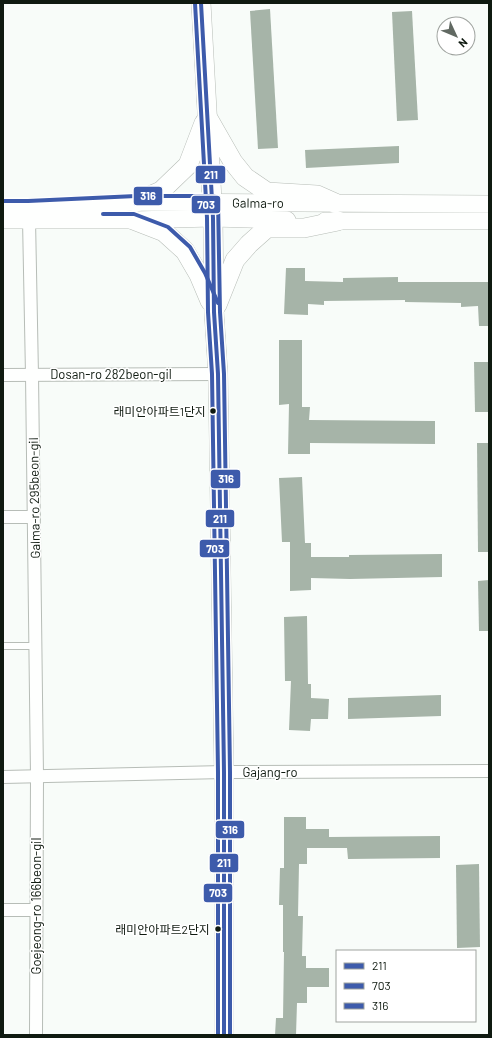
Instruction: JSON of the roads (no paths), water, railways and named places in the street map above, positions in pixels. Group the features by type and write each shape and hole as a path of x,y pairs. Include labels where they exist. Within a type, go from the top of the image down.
{"main road":[{"path":"201,3 212,210 214,312 218,374 224,772 224,1035"},
{"path":"206,116 188,165 161,191 134,211 164,232 185,251 199,275 214,312"},
{"path":"206,116 233,162 245,176 267,192 317,195 337,212 304,228 267,228 249,244 235,260 214,312"},
{"name":"Galma-ro","path":"337,212 489,204"},
{"name":"Galma-ro","path":"3,207 134,211 212,210 337,212 489,221"},
{"name":"Galma-ro","path":"3,220 29,220 134,211"}],"street":[{"name":"Galma-ro 295beon-gil","path":"29,220 37,776"},
{"name":"Dosan-ro 282beon-gil","path":"3,375 218,374"},
{"path":"3,516 34,516"},
{"name":"Gajang-ro","path":"3,776 224,772 489,771"},
{"name":"Goejeong-ro 166beon-gil","path":"36,1035 37,776"},
{"path":"3,910 36,910"}],"lane":[{"path":"3,646 35,646"}],"place":[{"name":"래미안아파트1단지","path":"213,411"},
{"name":"래미안아파트2단지","path":"218,929"}]}
